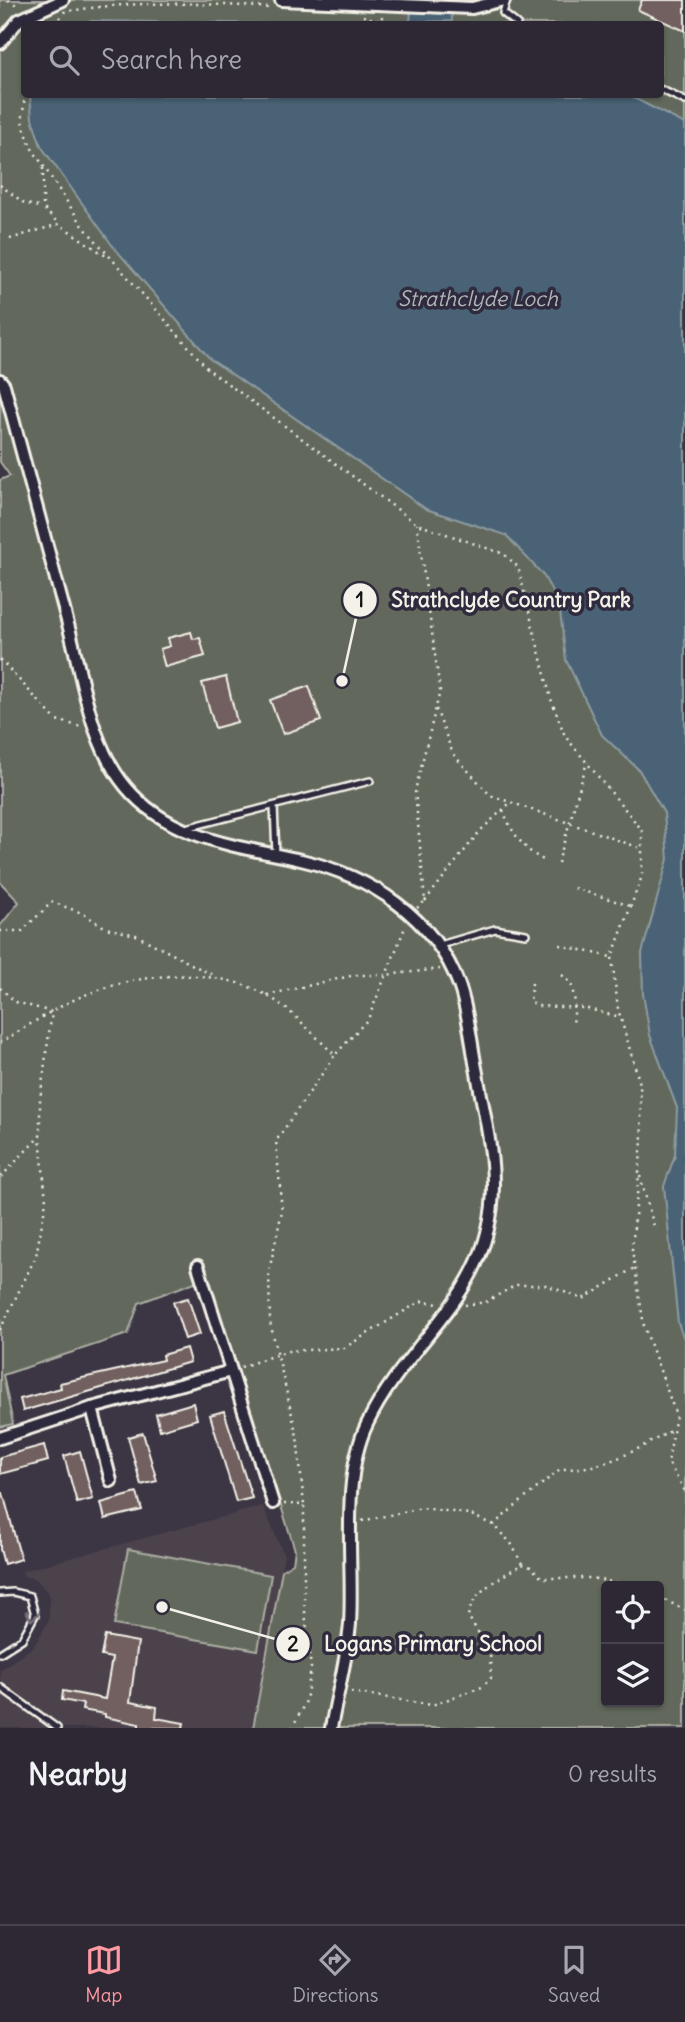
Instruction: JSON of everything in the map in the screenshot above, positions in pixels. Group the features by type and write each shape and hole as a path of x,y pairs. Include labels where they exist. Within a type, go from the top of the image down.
{"street":[{"path":"0,43 19,20 64,0"},
{"path":"277,4 388,3 472,8 506,0"},
{"path":"0,380 4,385 95,731 123,785 150,811 180,830 218,843 305,861 370,885 411,912 440,945 460,987 485,1117 493,1184 489,1226 480,1260 453,1307 398,1372 366,1426 352,1478 350,1627 331,1728"},
{"path":"198,1266 272,1498 283,1489"},
{"path":"0,1438 92,1408 231,1371"},
{"path":"92,1408 111,1481"}],"lane":[{"path":"506,0 503,13 513,21"},
{"path":"664,91 685,101"},
{"path":"180,830 370,781"},
{"path":"274,806 276,855"},
{"path":"440,945 495,929 526,933"},
{"path":"0,1593 13,1592 30,1596 35,1615 22,1639 0,1653"},
{"path":"0,1687 57,1728"}],"path":[{"path":"353,15 380,21 388,3"},
{"path":"58,21 64,12 104,4 277,4"},
{"path":"24,98 22,121 31,147 83,226 208,369 417,524 504,554 518,567 551,699 565,736 642,830 642,876 612,957 620,1017 640,1084 642,1142 632,1249 634,1268 644,1326 676,1415 668,1462 685,1491"},
{"path":"43,165 43,208"},
{"path":"0,185 24,203 43,208 60,224 113,260"},
{"path":"10,239 60,224"},
{"path":"417,524 440,691 415,791 425,901"},
{"path":"0,659 56,720 95,731"},
{"path":"436,708 453,754 490,795 571,826 643,849"},
{"path":"558,863 571,826 587,762"},
{"path":"292,1728 306,1701 311,1668 304,1602 304,1504 297,1436 270,1322 269,1271 282,1211 276,1141 335,1055 368,1019 411,912 425,901 480,831 510,803"},
{"path":"503,810 510,828 526,847 535,856 547,861"},
{"path":"574,888 631,906"},
{"path":"0,931 22,931 52,902 82,913 106,928 136,935 217,978 267,995 335,1055"},
{"path":"560,944 612,957"},
{"path":"267,995 355,975 386,975 450,968"},
{"path":"0,1043 52,1012 100,989 187,974 217,978"},
{"path":"562,975 571,983 573,1025"},
{"path":"532,983 530,1001 537,1006 574,1007 620,1017"},
{"path":"0,988 16,1002 52,1012"},
{"path":"0,1330 36,1256 46,1201 40,1136 40,1099 52,1012"},
{"path":"0,1178 40,1136"},
{"path":"639,1174 647,1191 655,1230"},
{"path":"494,1525 560,1469 587,1470 634,1452 674,1429"},
{"path":"272,1498 304,1504"},
{"path":"352,1520 369,1522 422,1508 450,1510 494,1525 511,1543 522,1564 531,1567 542,1578 590,1578 607,1581"},
{"path":"339,1686 351,1693 432,1706 482,1687 491,1678 490,1651 468,1616 469,1606 487,1585 522,1564"},
{"path":"664,1600 685,1610"}],"shaded area":[{"path":"263,1506 284,1555 252,1728 0,1728 0,1670 34,1646 49,1620 49,1594 36,1579 24,1576 22,1571"}],"green space":[{"path":"0,0 685,0 685,1728 253,1728 282,1570 293,1563 295,1550 208,1277 139,1303 128,1334 3,1375 13,1424 0,1427 0,926 19,902 0,882 0,480 10,476 0,462"},
{"path":"128,1549 271,1575 258,1650 114,1625"}],"water":[{"path":"412,0 451,0 452,21 410,21"},
{"name":"Strathclyde Loch","path":"30,98 634,98 685,124 685,1342 678,1323 664,1186 675,1155 677,1108 650,1035 643,994 642,953 668,859 664,813 639,770 602,735 566,660 559,603 543,575 506,535 426,509 210,359 112,245 41,146 32,118"}],"building":[{"path":"642,0 685,0 685,31 664,21 638,10"},
{"path":"191,632 193,639 200,638 205,656 165,667 160,649 170,646 168,638"},
{"path":"226,677 237,722 215,728 202,683"},
{"path":"309,686 321,721 283,734 270,700"},
{"path":"188,1298 200,1334 185,1339 173,1302"},
{"path":"186,1348 190,1362 23,1411 20,1399 61,1388 60,1383 163,1360 162,1355"},
{"path":"193,1403 197,1419 160,1430 156,1414"},
{"path":"224,1411 252,1498 236,1502 210,1415"},
{"path":"143,1433 157,1481 141,1485 128,1437"},
{"path":"44,1445 48,1461 0,1474 0,1457"},
{"path":"80,1451 93,1499 77,1503 64,1456"},
{"path":"0,1493 3,1493 21,1559 4,1564 0,1549"},
{"path":"137,1493 142,1510 105,1519 101,1503"},
{"path":"105,1636 138,1642 130,1702 157,1707 156,1718 184,1723 183,1728 139,1728 139,1724 82,1710 83,1704 62,1700 63,1691 105,1699 112,1658 101,1656"}],"place":[{"name":"Strathclyde Country Park","path":"342,681"},
{"name":"Logans Primary School","path":"162,1607"}]}
